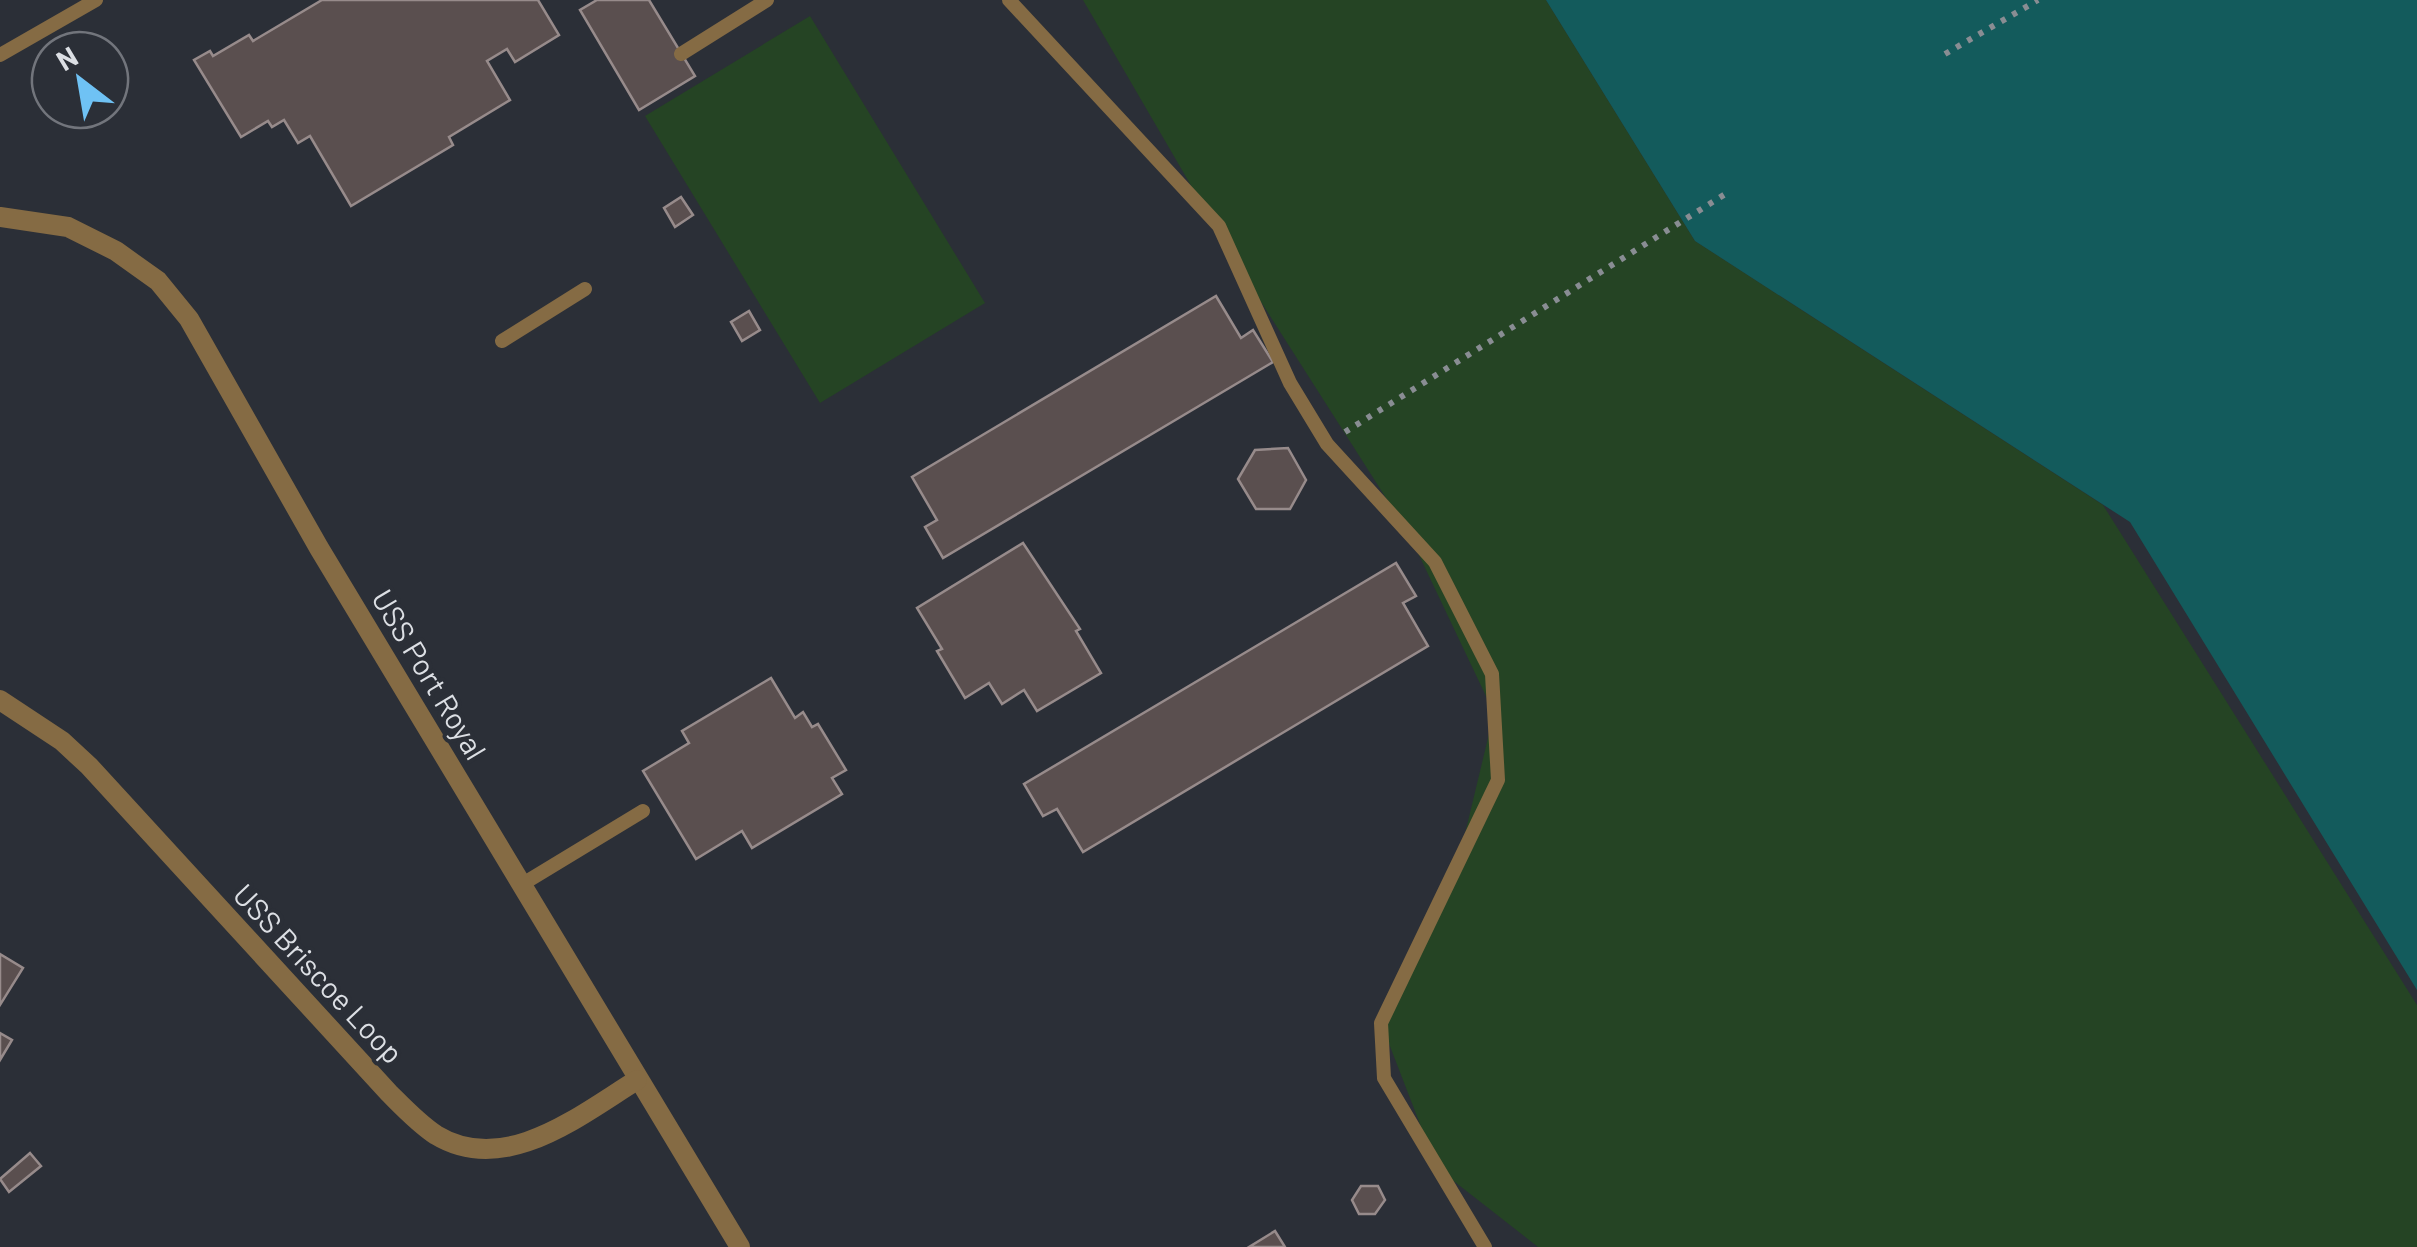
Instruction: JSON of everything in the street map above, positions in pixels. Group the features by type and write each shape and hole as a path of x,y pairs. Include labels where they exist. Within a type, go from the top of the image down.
{"street":[{"name":"USS Port Royal","path":"0,217 68,227 116,251 158,281 189,319 260,448 740,1247"},
{"name":"USS Briscoe Loop","path":"0,700 62,741 88,766 390,1093 438,1136 461,1146 520,1146 553,1131 637,1080"}],"lane":[{"path":"0,55 96,0"},
{"path":"681,54 768,0"},
{"path":"1009,0 1219,226 1290,382 1327,444 1435,562 1492,674 1498,780 1381,1023 1384,1078 1485,1247"},
{"path":"502,341 585,290"},
{"path":"522,884 643,811"}],"path":[{"path":"1945,54 2038,0"},
{"path":"1327,444 1727,192"}],"shaded area":[{"path":"1083,0 1546,0 1695,241 2103,505 2417,1005 2417,1247 1538,1247 1437,1168 1381,1023 1457,867 1494,713 1409,534 1235,261"},
{"path":"1546,0 2417,0 2417,990 2130,522 1695,241"},
{"path":"810,16 985,303 820,403 645,116"}],"building":[{"path":"322,0 538,0 559,35 515,62 507,49 487,61 510,100 449,137 453,145 351,206 310,136 298,143 284,120 272,127 268,121 241,137 194,60 210,51 213,56 249,35 253,41"},
{"path":"597,0 649,0 695,76 639,110 580,10"},
{"path":"681,197 693,215 675,227 664,208"},
{"path":"1216,296 1241,338 1253,330 1273,362 943,558 925,527 937,520 912,477"},
{"path":"749,311 760,330 742,341 731,322"},
{"path":"1288,448 1306,480 1290,509 1256,509 1238,479 1255,450"},
{"path":"1023,543 1080,629 1076,631 1101,673 1037,711 1024,690 1002,704 989,683 965,698 917,608"},
{"path":"1396,563 1416,596 1403,603 1428,646 1083,852 1057,809 1043,816 1024,784"},
{"path":"771,678 795,718 803,712 812,727 818,724 846,770 832,778 842,794 752,848 742,831 696,859 643,771 689,743 682,731"},
{"path":"0,954 23,968 0,1005"},
{"path":"0,1033 12,1040 0,1060"},
{"path":"30,1153 41,1166 9,1192 0,1179"},
{"path":"1361,1186 1378,1186 1385,1200 1375,1214 1359,1214 1352,1200"},
{"path":"1275,1231 1285,1247 1249,1247"}]}
